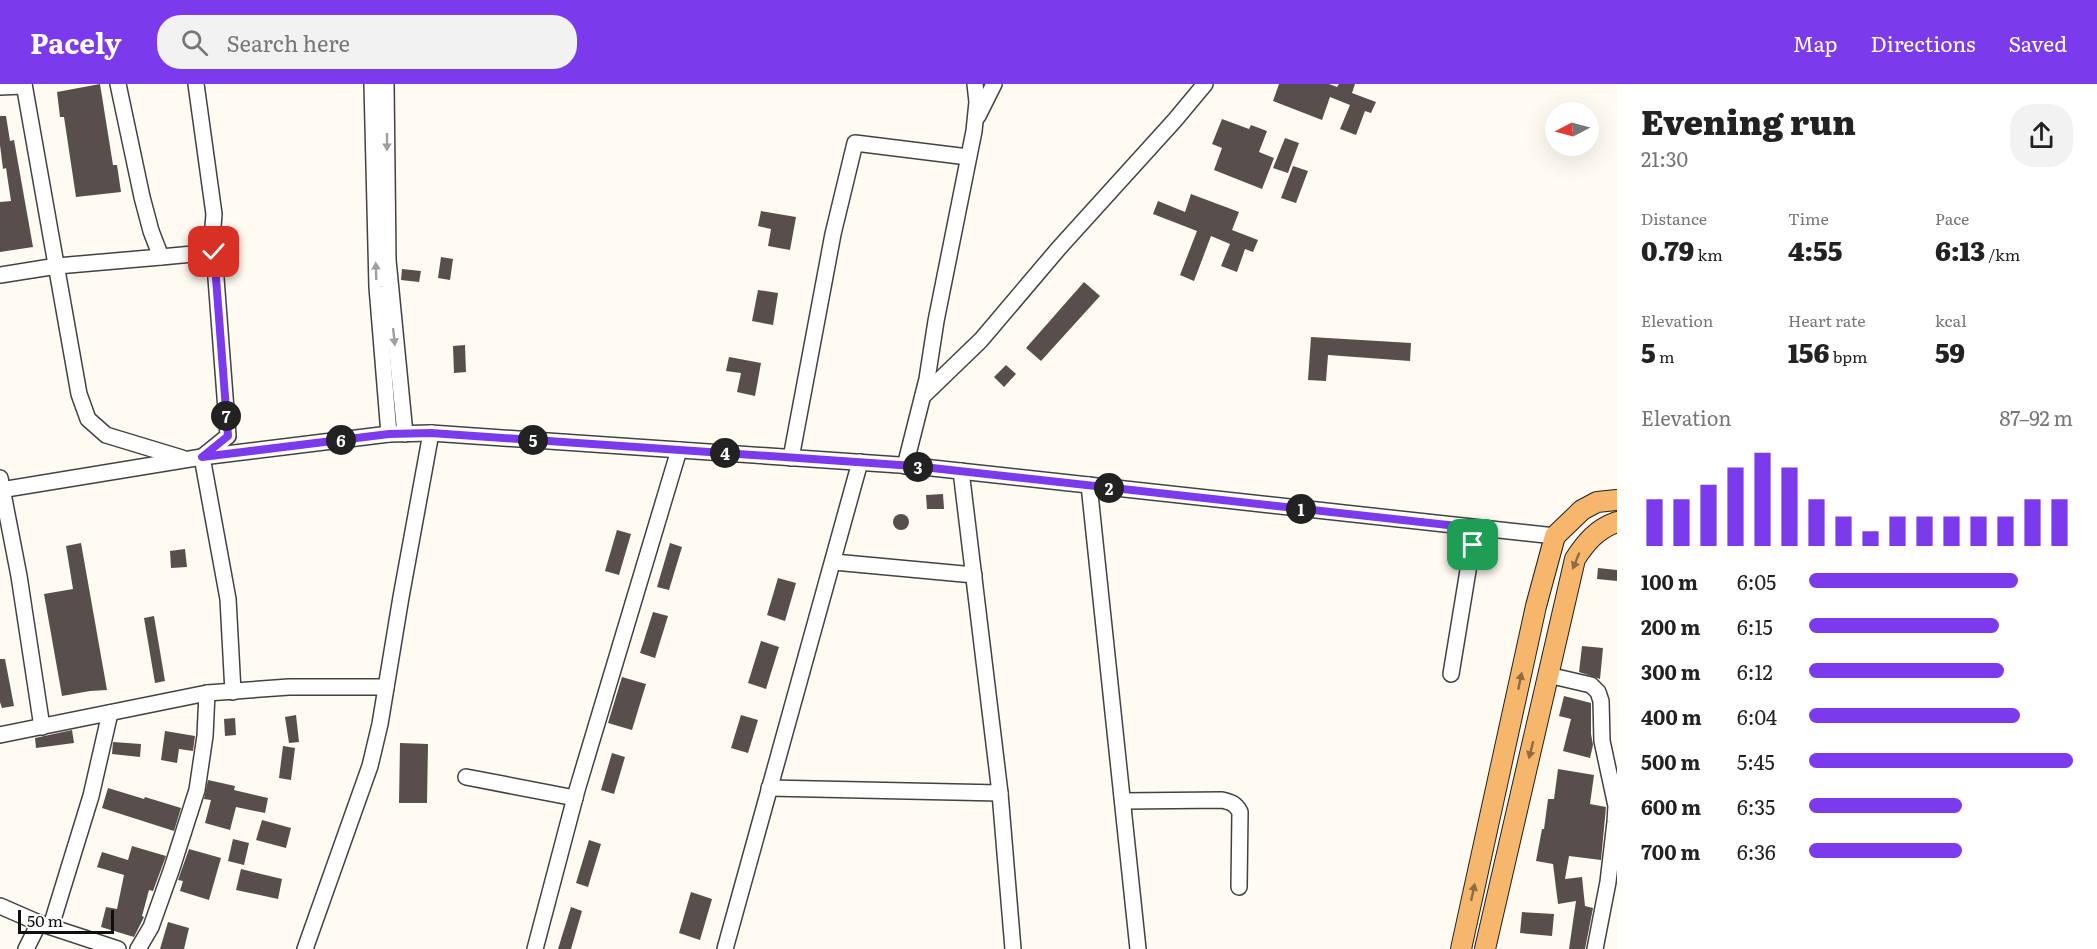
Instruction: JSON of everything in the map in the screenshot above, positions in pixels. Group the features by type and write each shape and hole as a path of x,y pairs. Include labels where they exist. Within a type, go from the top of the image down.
{"main road":[{"path":"1461,949 1536,606 1555,536 1582,510 1598,502 1617,500"},
{"path":"1485,949 1575,559 1587,540 1607,525 1617,522"}],"street":[{"path":"118,84 142,197 161,257"},
{"path":"0,87 24,85 79,394 88,419 106,435 195,458 228,436 212,239 214,214 196,84"},
{"path":"372,84 376,287 389,434"},
{"path":"386,84 388,260 405,434"},
{"path":"905,466 923,396 968,157 977,102 975,84"},
{"path":"974,123 994,84"},
{"path":"923,396 981,340 1204,84"},
{"path":"791,458 833,234 855,143 968,157"},
{"path":"0,275 57,266 214,252"},
{"path":"306,949 370,766 380,724 431,433"},
{"path":"42,727 21,586 1,486 195,458 389,434 431,433 961,471 1555,536"},
{"path":"535,949 575,798 679,450"},
{"path":"195,458 228,599 233,692"},
{"path":"725,949 860,462"},
{"path":"961,471 1000,793 1013,949"},
{"path":"1089,485 1138,949"},
{"path":"1451,674 1475,528"},
{"path":"834,562 974,575"},
{"path":"1548,675 1591,685 1598,692 1601,701 1602,741 1616,806 1608,882 1595,949"},
{"path":"0,735 207,693 289,687 386,687"},
{"path":"138,949 151,927 197,790 205,736 207,693"},
{"path":"26,949 45,925 92,796 110,713"},
{"path":"466,777 575,798"},
{"path":"769,788 1000,793"},
{"path":"1124,801 1222,800 1233,802 1240,812 1239,886"},
{"path":"0,906 45,925 118,949"}],"building":[{"path":"100,84 113,165 117,165 121,192 76,197 64,117 60,117 57,92"},
{"path":"1279,84 1329,84 1337,87 1339,84 1355,84 1352,93 1376,102 1371,113 1365,111 1356,135 1340,129 1350,105 1330,97 1322,120 1273,101"},
{"path":"0,116 6,116 10,141 14,140 33,247 0,252 0,202 11,201 6,168 3,169"},
{"path":"1222,119 1249,129 1251,125 1267,131 1259,152 1274,158 1262,189 1214,170 1222,148 1212,144"},
{"path":"1285,138 1299,143 1288,173 1273,168"},
{"path":"1293,166 1308,171 1296,203 1281,198"},
{"path":"1191,194 1239,212 1232,230 1258,240 1253,252 1245,249 1237,272 1221,266 1230,244 1211,236 1194,281 1180,275 1197,231 1153,214 1158,201 1185,212"},
{"path":"761,211 796,217 790,250 768,246 771,229 758,226"},
{"path":"441,257 453,259 450,280 438,278"},
{"path":"402,269 421,271 419,282 401,280"},
{"path":"1084,282 1100,296 1041,361 1026,348"},
{"path":"758,290 778,293 773,325 752,321"},
{"path":"1311,337 1411,343 1410,361 1328,355 1326,381 1308,380"},
{"path":"465,345 466,372 454,373 453,346"},
{"path":"729,357 761,363 755,396 737,392 741,373 726,371"},
{"path":"1006,365 1016,374 1004,387 994,377"},
{"path":"943,494 944,509 927,509 926,495"},
{"path":"898,514 904,514 909,522 907,528 898,530 893,525 893,519"},
{"path":"617,530 631,534 619,575 605,571"},
{"path":"81,543 107,690 62,696 44,594 73,589 66,546"},
{"path":"670,543 682,547 669,590 657,587"},
{"path":"185,549 187,567 171,568 170,551"},
{"path":"1598,568 1617,570 1617,581 1597,579"},
{"path":"778,578 796,583 785,621 767,615"},
{"path":"653,612 668,616 655,658 640,653"},
{"path":"154,616 165,681 155,683 144,618"},
{"path":"761,641 779,647 766,689 748,683"},
{"path":"1582,646 1603,648 1600,679 1579,672"},
{"path":"0,659 5,659 14,706 2,708 0,702"},
{"path":"622,677 646,684 632,730 608,723"},
{"path":"1564,696 1591,703 1593,745 1590,758 1563,751 1571,719 1559,716"},
{"path":"296,715 299,742 289,743 285,717"},
{"path":"741,715 758,720 748,753 731,748"},
{"path":"235,718 236,735 225,736 224,719"},
{"path":"72,730 74,743 36,748 35,738"},
{"path":"165,731 195,736 193,751 179,749 177,763 161,760"},
{"path":"113,742 141,744 140,757 112,754"},
{"path":"400,743 428,744 427,803 399,803"},
{"path":"283,746 295,748 291,780 279,778"},
{"path":"612,753 625,757 614,794 601,790"},
{"path":"1558,769 1594,775 1590,804 1606,807 1601,860 1569,856 1565,879 1582,877 1585,906 1593,908 1585,949 1569,949 1576,901 1558,904 1553,864 1536,861 1548,799 1554,799"},
{"path":"208,780 235,786 234,790 268,798 265,813 236,807 230,830 205,823 211,800 204,799"},
{"path":"108,788 181,808 174,831 102,808"},
{"path":"262,820 291,828 286,848 256,840"},
{"path":"233,839 249,843 244,865 228,861"},
{"path":"589,840 601,844 588,887 576,883"},
{"path":"132,846 166,856 153,891 149,890 142,916 144,917 134,937 101,927 106,907 117,909 124,875 97,867 102,852 128,860"},
{"path":"189,849 221,858 209,900 180,891 183,881 178,880"},
{"path":"241,869 282,879 278,899 236,890"},
{"path":"691,892 712,899 700,940 679,933"},
{"path":"571,907 582,911 571,949 558,949"},
{"path":"1522,912 1554,914 1552,936 1520,933"},
{"path":"168,922 189,928 184,949 160,949"}],"route":[{"path":"214,252 228,436 202,457 389,434 431,433 914,466 1475,528 1473,545"}]}
